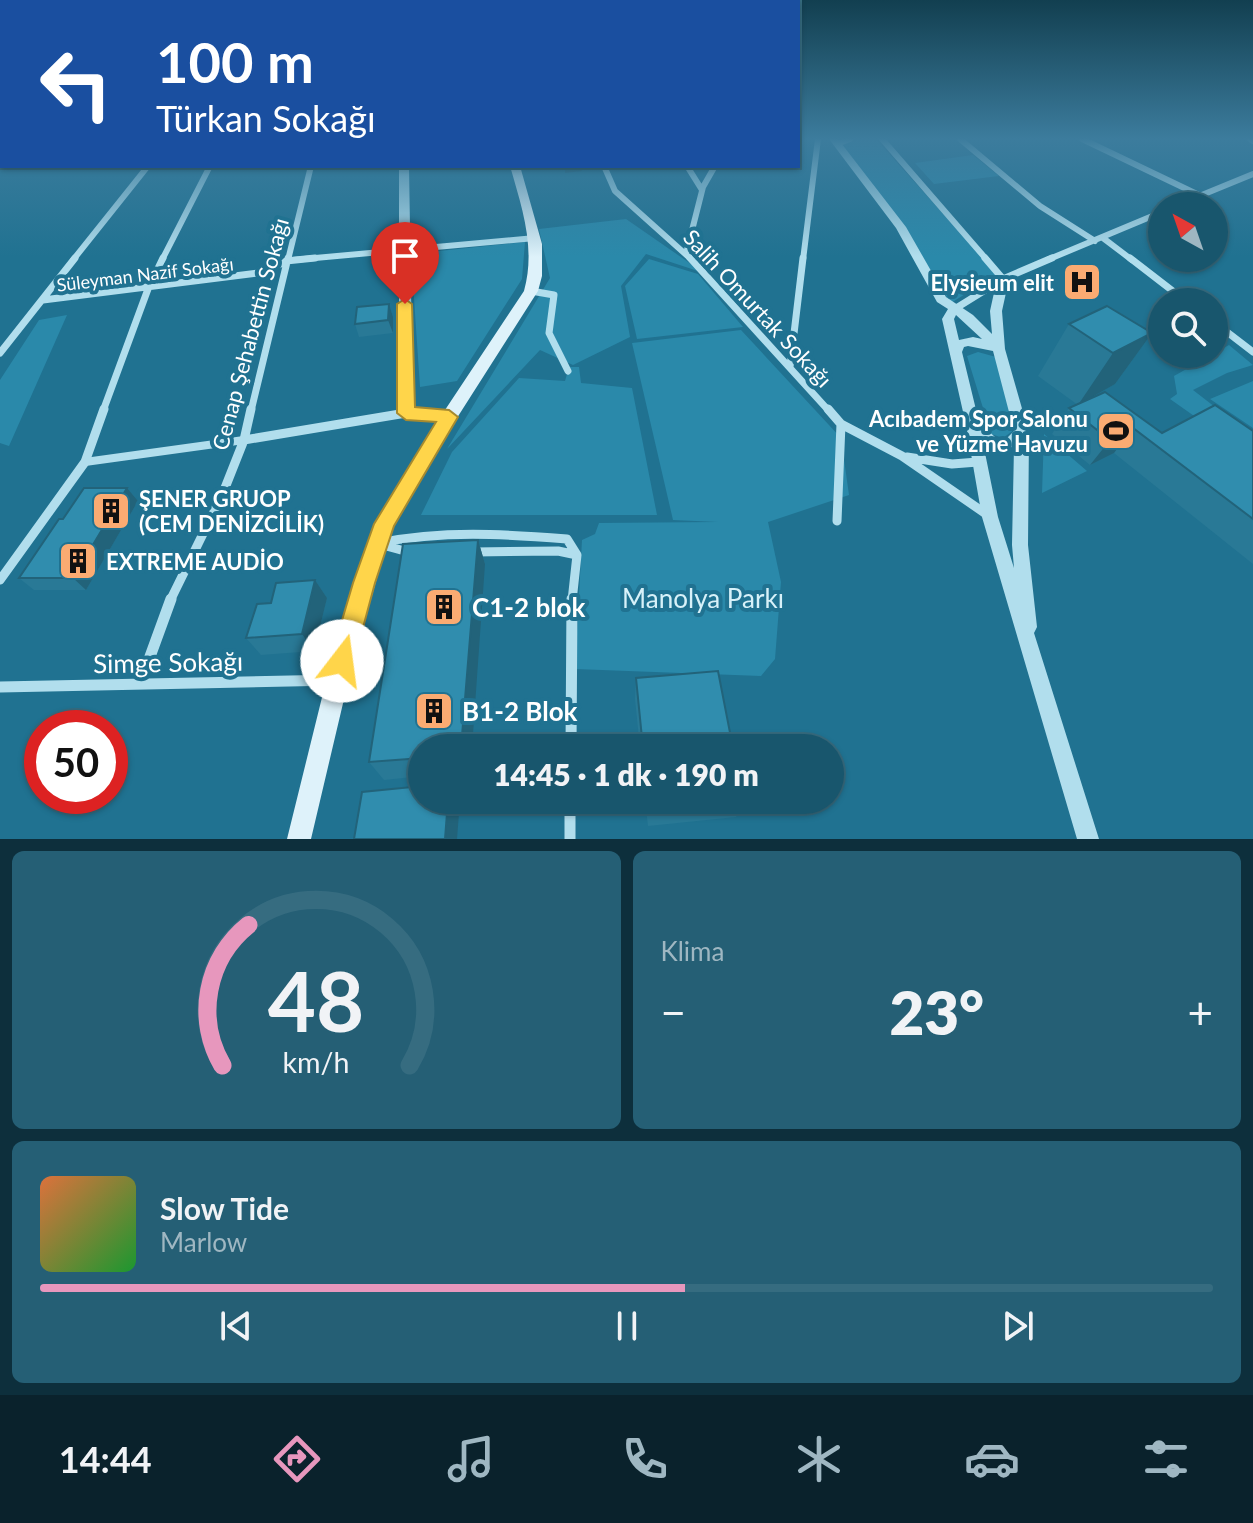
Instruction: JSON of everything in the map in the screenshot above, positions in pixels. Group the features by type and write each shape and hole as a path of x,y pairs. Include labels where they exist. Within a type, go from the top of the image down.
{"main road":[{"path":"299,839 337,680 384,524 531,291 537,274 535,238 518,178"}],"street":[{"path":"1,350 138,178"},
{"path":"0,580 85,462 148,289 204,178"},
{"name":"Cenap Şehabettin Sokağı","path":"140,684 174,590 223,493 244,440 308,178"},
{"path":"404,178 406,413"},
{"name":"Salih Omurtak Sokağı","path":"609,178 615,191 686,254 841,424 902,456 990,517"},
{"path":"695,178 702,190"},
{"path":"686,254 702,190 708,178"},
{"path":"790,367 798,284 815,178"},
{"path":"863,178 901,227 941,299 969,318 999,349"},
{"path":"916,178 1003,279"},
{"path":"1007,178 1040,206 1099,240 1167,288"},
{"path":"1162,178 1192,192"},
{"path":"1207,192 1242,178"},
{"path":"1088,839 990,517 973,425 948,319 953,310 1003,279 1148,218"},
{"name":"Süleyman Nazif Sokağı","path":"43,300 266,272 286,261 535,238"},
{"path":"1003,279 996,311 999,349 1022,433 1020,545 1032,663"},
{"path":"531,291 554,295 549,333 568,371"},
{"path":"1228,333 1253,352"},
{"path":"956,352 958,345 965,341 976,341 999,349"},
{"path":"85,462 406,413 449,417"},
{"path":"837,521 841,424"},
{"path":"973,425 993,443 1010,443 1022,433"},
{"name":"Salih Omurtak Sokağı","path":"902,456 952,464 978,462"},
{"path":"378,543 401,538 495,533 567,539 577,555 572,580 571,734"},
{"path":"378,543 415,553 431,553"},
{"path":"462,553 558,551 577,555"},
{"name":"Simge Sokağı","path":"0,687 337,680"},
{"path":"570,814 570,839"}],"green space":[{"path":"864,178 911,178 997,274 951,303"},
{"path":"929,178 982,178 934,184"},
{"path":"626,219 704,273 646,254 621,286 630,337 573,365 540,350 447,449 550,278 539,229"},
{"path":"525,242 522,279 457,381 420,387 411,254"},
{"path":"649,259 698,274 743,327 637,339 625,286"},
{"path":"67,315 9,446 0,443 0,380 39,320"},
{"name":"Manolya Parkı","path":"741,330 841,438 849,495 768,522 781,582 775,659 761,676 575,669 582,540 595,534 599,523 718,522 673,520 632,343"},
{"path":"1228,346 1253,365 1227,373 1193,390 1215,407 1197,418 1170,399 1177,394 1174,376 1188,368 1228,368"},
{"path":"978,352 996,357 1014,430 1003,438 991,434 967,356"},
{"path":"569,367 579,367 581,383 632,388 657,515 421,515 452,452 519,378 565,381"},
{"path":"1253,381 1253,428 1210,399"},
{"path":"1044,434 1087,471 1042,493"}],"building":[{"path":"389,304 388,320 355,324 357,307"},
{"path":"1107,306 1148,331 1148,335 1113,353 1069,324"},
{"path":"1105,392 1162,433 1215,405 1253,431 1253,519 1133,428 1110,440 1069,408"},
{"path":"84,488 127,488 73,578 19,578 59,519 63,519"},
{"path":"478,540 462,734 408,734 408,759 369,762 403,544"},
{"path":"315,580 302,634 246,638 257,604 271,603 276,583"},
{"path":"718,671 730,734 642,734 636,678"},
{"path":"408,787 408,814 447,814 445,839 354,839 362,792"}],"place":[{"name":"Elysieum elit","path":"1082,282"},
{"name":"Acıbadem Spor Salonu ve Yüzme Havuzu","path":"1116,431"},
{"name":"ŞENER GRUOP (CEM DENİZCİLİK)","path":"111,511"},
{"name":"EXTREME AUDİO","path":"78,561"},
{"name":"C1-2 blok","path":"444,607"},
{"name":"B1-2 Blok","path":"434,711"}],"route":[{"path":"342,661 384,524 449,417 406,413 405,304"}]}
